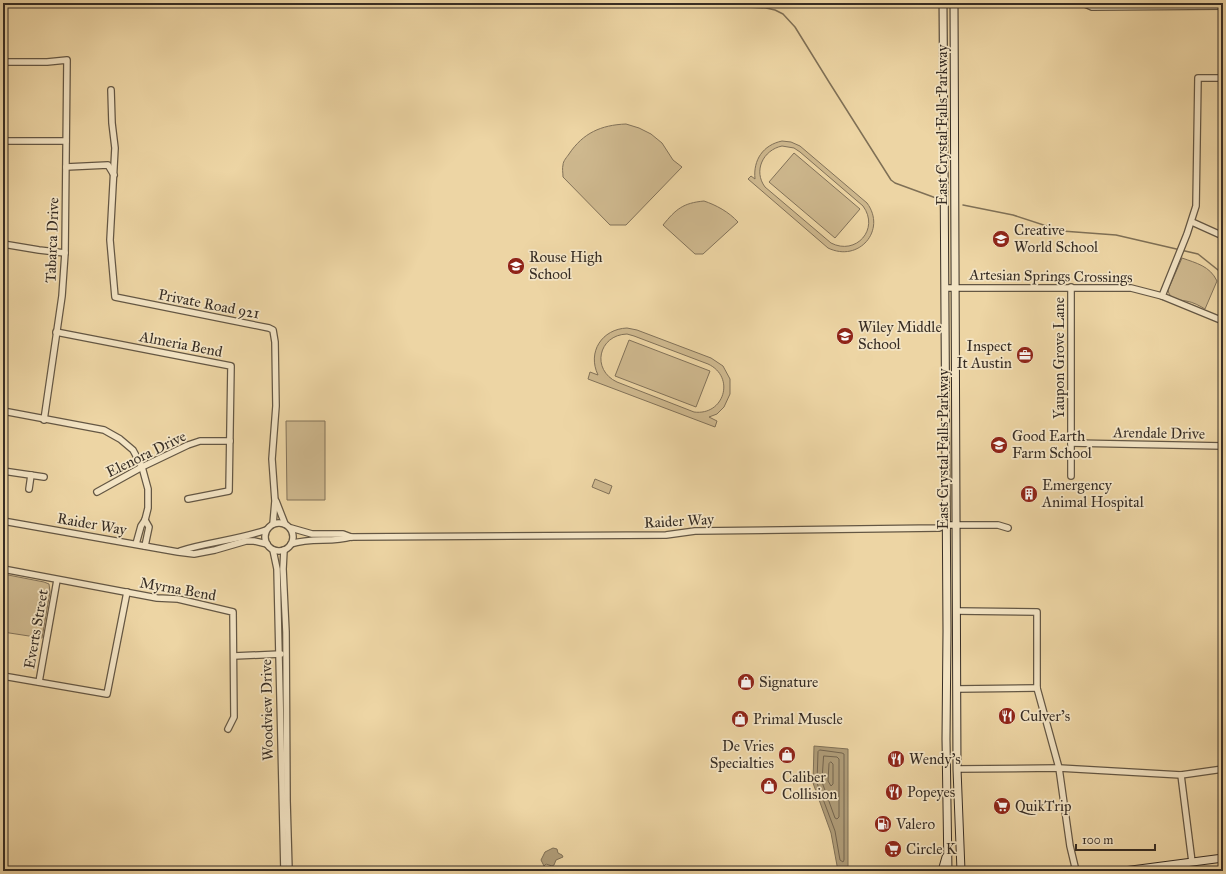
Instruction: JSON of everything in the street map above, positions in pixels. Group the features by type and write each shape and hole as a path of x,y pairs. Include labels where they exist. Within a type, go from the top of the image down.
{"main road":[{"name":"East Crystal Falls Parkway","path":"943,3 948,871"},
{"name":"East Crystal Falls Parkway","path":"954,3 957,769 961,871"},
{"path":"944,169 955,167"},
{"path":"946,403 956,403"},
{"path":"947,611 957,611"},
{"path":"946,689 957,689"},
{"path":"942,871 948,850"},
{"path":"1124,871 1223,858"},
{"path":"961,863 967,871"}],"street":[{"path":"1083,3 1092,7 1216,4 1223,6"},
{"name":"Tabarca Drive","path":"3,62 47,62 67,60 66,166 62,296 44,420"},
{"path":"1162,296 1192,222 1196,206 1198,78 1223,78"},
{"name":"Private Road 921","path":"111,90 112,123 115,148 110,240 115,297 273,330 275,342 276,406 272,459 276,501 273,524"},
{"path":"3,141 66,141"},
{"path":"66,166 108,165 114,176"},
{"path":"1192,222 1223,236"},
{"path":"3,244 64,253"},
{"name":"Yaupon Grove Lane","path":"1071,287 1071,476"},
{"name":"Artesian Springs Crossings","path":"945,288 1131,288 1162,296 1223,321"},
{"name":"Almeria Bend","path":"56,332 231,366 229,491 188,499"},
{"path":"3,411 44,420 104,430 125,442 133,450 142,467 148,489 148,508 136,544"},
{"name":"Elenora Drive","path":"97,492 142,467 188,445 200,442 230,441"},
{"name":"Arendale Drive","path":"1072,443 1223,446"},
{"path":"3,471 44,477"},
{"path":"29,489 31,475"},
{"name":"Private Road 921","path":"276,501 285,524"},
{"path":"145,520 149,527 145,546"},
{"name":"Raider Way","path":"3,521 194,554 216,550 246,541 267,544"},
{"path":"273,524 285,524 291,528 293,535 291,544 284,550 273,550 267,544 266,530 273,524"},
{"name":"Raider Way","path":"291,544 309,540 343,539 351,537 659,535 695,532 938,528 946,525 998,525 1008,528"},
{"name":"Raider Way","path":"291,528 312,534 343,534 351,537"},
{"name":"Raider Way","path":"178,552 193,547 250,536 266,530"},
{"name":"Woodview Drive","path":"273,550 277,569 284,871"},
{"name":"Woodview Drive","path":"284,550 283,569 286,654 289,871"},
{"name":"Myrna Bend","path":"3,569 157,598 178,599 233,612 234,717 228,729"},
{"name":"Everts Street","path":"39,682 57,580"},
{"path":"3,676 107,694 127,592"},
{"path":"957,611 1037,612 1037,688 1059,768 1070,846 1076,871"},
{"path":"234,656 286,654"},
{"path":"957,689 1037,688"},
{"path":"957,769 1059,768 1181,775 1223,769"},
{"path":"1181,775 1192,862"}],"shaded area":[{"path":"626,124 651,134 662,143 673,160 682,167 626,225 610,225 563,177 563,164 574,147 593,132 609,126"},
{"path":"782,141 791,142 800,146 867,203 872,213 874,224 872,233 867,241 850,251 839,251 828,248 748,179 751,176 755,179 756,166 761,154 769,146","holes":["782,146 794,148 863,206 868,215 869,223 863,238 857,243 849,246 840,246 831,243 765,187 760,174 760,168 765,157 775,148"]},
{"path":"794,153 860,209 835,238 769,182"},
{"path":"704,201 722,209 738,222 703,254 695,254 663,225 676,211 685,205"},
{"path":"1182,258 1207,268 1217,281 1205,309 1191,302 1172,297 1169,293 1168,290"},
{"path":"627,328 637,330 711,358 723,366 730,379 730,394 724,407 717,414 709,417 717,421 715,427 588,379 590,372 598,375 594,358 599,343 604,337 618,329","holes":["627,334 708,364 717,370 722,378 724,386 723,394 719,402 713,408 704,412 694,412 617,382 609,377 601,362 601,354 604,346 617,336"]},
{"path":"629,340 710,371 696,407 615,376"},
{"path":"286,421 325,421 325,500 287,500"},
{"path":"595,479 612,486 609,494 592,487"},
{"path":"3,574 49,584 50,592 42,638 3,632"}],"water":[{"path":"814,746 848,749 848,870 838,871 831,833 813,783"},
{"path":"553,848 557,849 558,853 563,857 556,860 552,866 546,864 544,866 541,860 545,852"}],"waterway":[{"path":"693,4 766,8 783,14 795,27 891,180 895,183 936,198"},
{"path":"963,205 1013,215 1062,231 1116,235 1198,254 1223,274"}],"place":[{"name":"Creative World School","path":"1001,239"},
{"name":"Rouse High School","path":"516,266"},
{"name":"Wiley Middle School","path":"845,336"},
{"name":"Inspect It Austin","path":"1025,355"},
{"name":"Good Earth Farm School","path":"999,445"},
{"name":"Emergency Animal Hospital","path":"1029,494"},
{"name":"Signature","path":"746,682"},
{"name":"Culver's","path":"1007,716"},
{"name":"Primal Muscle","path":"740,719"},
{"name":"De Vries Specialties","path":"787,755"},
{"name":"Wendy's","path":"896,759"},
{"name":"Caliber Collision","path":"769,786"},
{"name":"Popeyes","path":"894,792"},
{"name":"QuikTrip","path":"1002,806"},
{"name":"Valero","path":"883,824"},
{"name":"Circle K","path":"893,849"}]}
